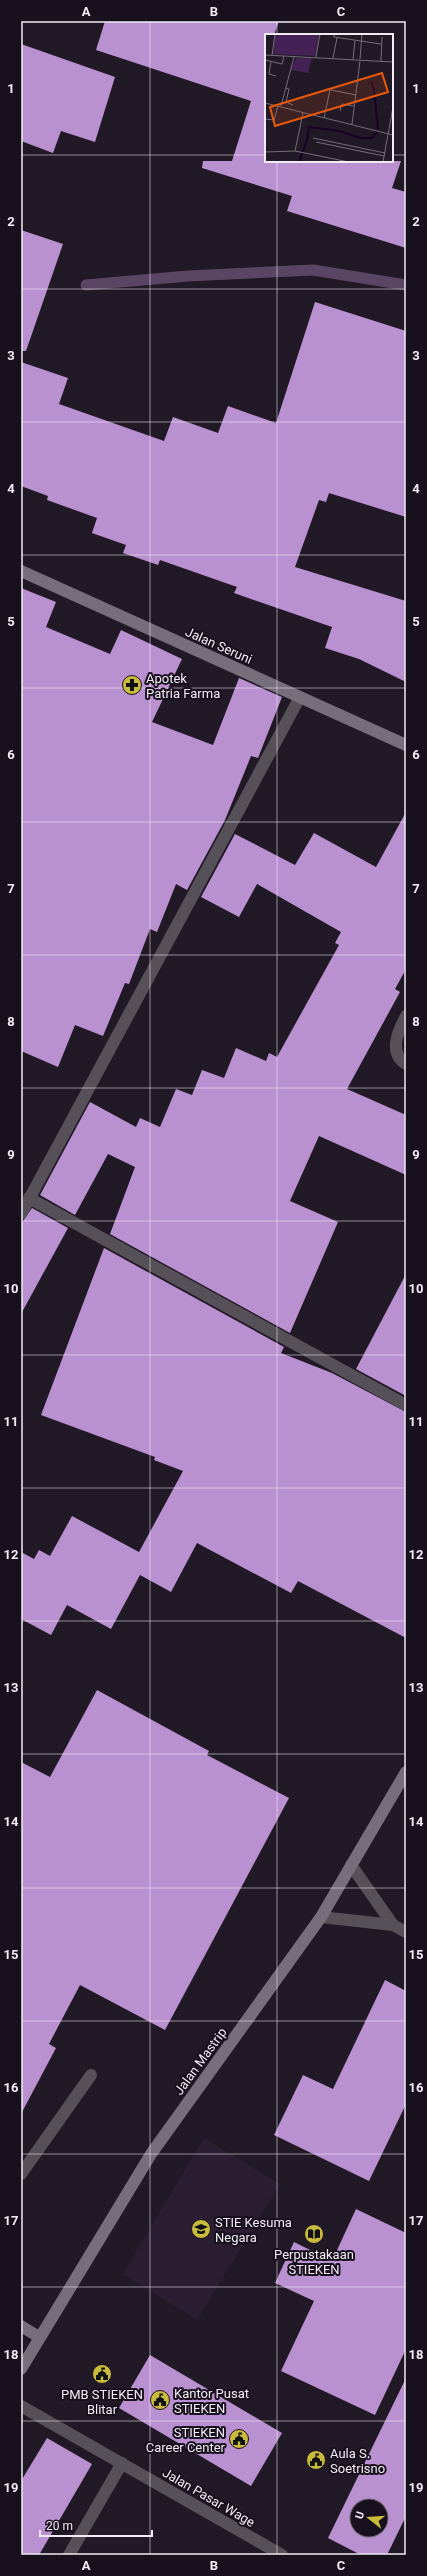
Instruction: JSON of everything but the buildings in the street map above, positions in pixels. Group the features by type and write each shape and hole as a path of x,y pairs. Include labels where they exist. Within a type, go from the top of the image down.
{"main road":[{"name":"Jalan Seruni","path":"21,571 406,745"},
{"name":"Jalan Mastrip","path":"21,2370 39,2337 151,2154 321,1917 406,1772"},
{"path":"21,2326 39,2337"}],"street":[{"path":"21,1214 300,697"},
{"path":"406,1016 398,1030 395,1050 400,1060 406,1064"},
{"path":"29,1198 406,1405"},
{"path":"351,1865 393,1925"},
{"path":"321,1917 393,1925 406,1932"},
{"path":"21,2174 91,2075"},
{"name":"Jalan Pasar Wage","path":"21,2406 282,2555"},
{"path":"69,2555 122,2463"}],"shaded area":[{"name":"STIE Kesuma Negara","path":"204,2138 280,2184 197,2320 123,2274"}],"waterway":[{"path":"86,285 188,276 313,270 406,285"}],"place":[{"name":"Apotek Patria Farma","path":"132,685"},
{"name":"STIE Kesuma Negara","path":"201,2229"},
{"name":"Perpustakaan STIEKEN","path":"314,2234"},
{"name":"PMB STIEKEN Blitar","path":"102,2374"},
{"name":"Kantor Pusat STIEKEN","path":"160,2400"},
{"name":"STIEKEN Career Center","path":"239,2439"},
{"name":"Aula S. Soetrisno","path":"316,2460"}]}
